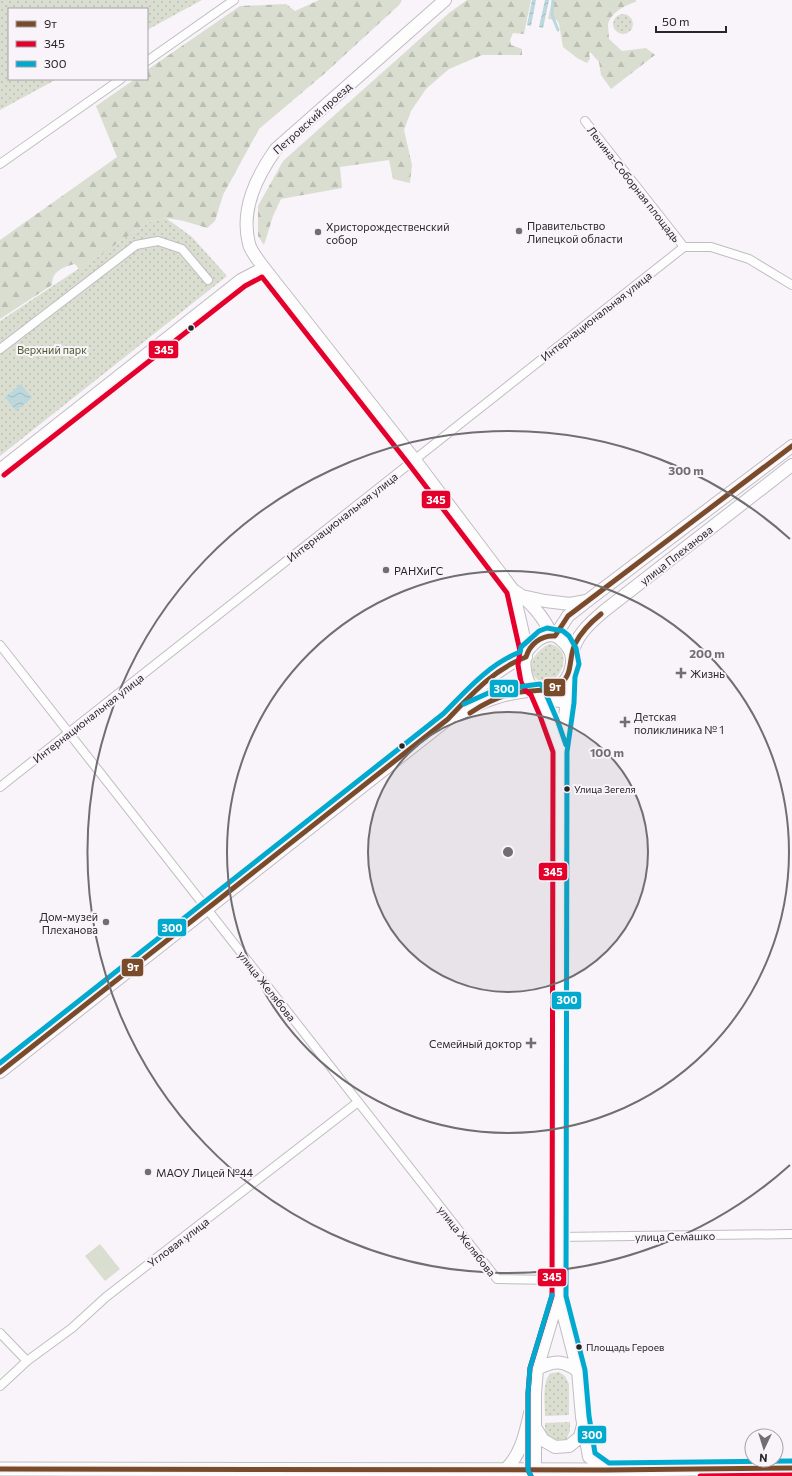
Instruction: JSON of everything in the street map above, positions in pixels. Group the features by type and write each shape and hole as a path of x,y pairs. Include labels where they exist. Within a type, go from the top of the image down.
{"main road":[{"name":"Петровский проезд","path":"264,268 249,245 246,225 247,209 263,168 276,149 445,0"},
{"path":"0,470 241,280 264,268 518,593 548,626 554,635 563,640 570,651 572,655 572,667 568,676 567,702 560,751 558,1297 578,1371 583,1423 589,1457 607,1470"},
{"name":"улица Плеханова","path":"554,635 568,616 792,446"},
{"name":"улица Плеханова","path":"572,655 574,645 579,636 604,611 792,465"},
{"path":"518,593 545,601 570,604 587,601"},
{"path":"518,593 528,680 532,687 547,697 567,702"},
{"path":"0,1072 448,719 501,671 512,662 526,654 533,645 543,637 554,635"},
{"path":"448,719 497,697 536,690 546,690 556,687 568,676"},
{"path":"536,690 552,725 560,751"},
{"path":"538,1473 535,1427 537,1369 558,1297"},
{"path":"537,1369 547,1364 558,1362 569,1365 578,1371"},
{"path":"500,1473 515,1459 524,1440 535,1393"},
{"path":"535,1427 543,1440 555,1447 569,1446 580,1437 583,1423"},
{"path":"0,1469 538,1473 607,1470 792,1468"}],"street":[{"path":"148,60 234,0"},
{"path":"0,164 120,80"},
{"name":"Ленина-Соборная площадь","path":"585,121 684,247"},
{"path":"0,349 136,245 158,240 182,249 208,280"},
{"path":"684,247 711,247 749,258 792,285"},
{"name":"Интернациональная улица","path":"0,787 684,247"},
{"name":"улица Желябова","path":"0,645 497,1279 558,1280"},
{"name":"Угловая улица","path":"0,1386 27,1362 72,1328 106,1298 358,1102"},
{"name":"улица Семашко","path":"558,1237 792,1234"},
{"path":"0,1332 27,1362"}],"green space":[{"path":"0,0 202,0 148,29 148,8 8,8 8,80 55,80 0,110"},
{"path":"319,0 402,0 398,6 324,74 259,129 223,195 215,221 207,228 184,221 166,218 149,222 79,269 75,264 59,270 52,280 52,285 0,319 0,240 117,157 96,106 134,80 148,80 148,69 240,6 286,4 295,11"},
{"path":"467,0 531,0 524,34 513,33 510,40 511,45 522,49 522,55 482,55 449,69 426,89 411,111 404,130 412,165 410,183 393,179 389,160 340,167 342,188 281,199 273,216 264,245 258,236 258,206 283,161 449,13"},
{"path":"552,0 636,0 636,2 623,7 615,13 609,21 609,39 622,51 646,48 655,55 611,89 601,75 599,62 591,53 589,53 590,59 587,63 577,58 563,47 557,20 548,19"},
{"path":"623,14 630,17 633,24 630,31 623,34 616,31 613,24 616,17"},
{"name":"Верхний парк","path":"166,218 192,237 227,276 0,456 0,321 149,222"},
{"path":"550,644 558,648 563,654 564,661 558,676 552,681 545,682 538,680 533,675 531,665 536,654 545,646"},
{"path":"100,1244 120,1269 105,1281 85,1256"},
{"path":"559,1372 565,1376 569,1384 569,1415 545,1416 544,1394 547,1377 552,1373"},
{"path":"570,1422 570,1431 566,1440 560,1443 549,1440 545,1431 545,1423"}],"water":[{"path":"532,0 536,0 531,26 527,25"},
{"path":"545,0 549,0 543,28 539,27"},
{"path":"21,384 32,398 16,411 5,397"}],"waterway":[{"path":"553,0 552,15 558,30"}],"transit line":[{"name":"345","path":"4,475 245,286 262,277 408,463 507,593 520,651 518,665 521,682 526,691 531,695 553,752 552,1296 530,1368 528,1393 528,1470 531,1476"},
{"name":"9т","path":"0,1072 448,719 474,692 493,676 514,662 526,657 533,644 545,637 555,636 568,616 792,446"},
{"name":"9т","path":"470,713 488,702 506,695 545,690 559,685 567,676 573,649 577,640 586,628 601,614"},
{"name":"300","path":"0,1063 443,714 478,679 498,664 520,652 521,647 539,631 547,628 563,631 569,636 576,648 579,664 575,677 574,703 567,752 566,1296 585,1370 589,1416 595,1453 609,1463 792,1461"},
{"name":"300","path":"464,704 495,690 540,684 543,687 558,722 566,745"},
{"name":"300","path":"531,1476 528,1470 528,1393 530,1368 552,1295"},
{"name":"9т","path":"0,1469 607,1470 792,1468"},
{"name":"345","path":"700,1476 792,1475"}],"place":[{"name":"Правительство Липецкой области","path":"519,231"},
{"name":"Христорождественский собор","path":"318,232"},
{"name":"РАНХиГС","path":"386,570"},
{"name":"Жизнь","path":"681,673"},
{"name":"Детская поликлиника № 1","path":"625,722"},
{"name":"Улица Зегеля","path":"567,789"},
{"name":"Дом-музей Плеханова","path":"106,922"},
{"name":"Семейный доктор","path":"531,1043"},
{"name":"МАОУ Лицей №44","path":"148,1172"},
{"name":"Площадь Героев","path":"579,1347"}]}
